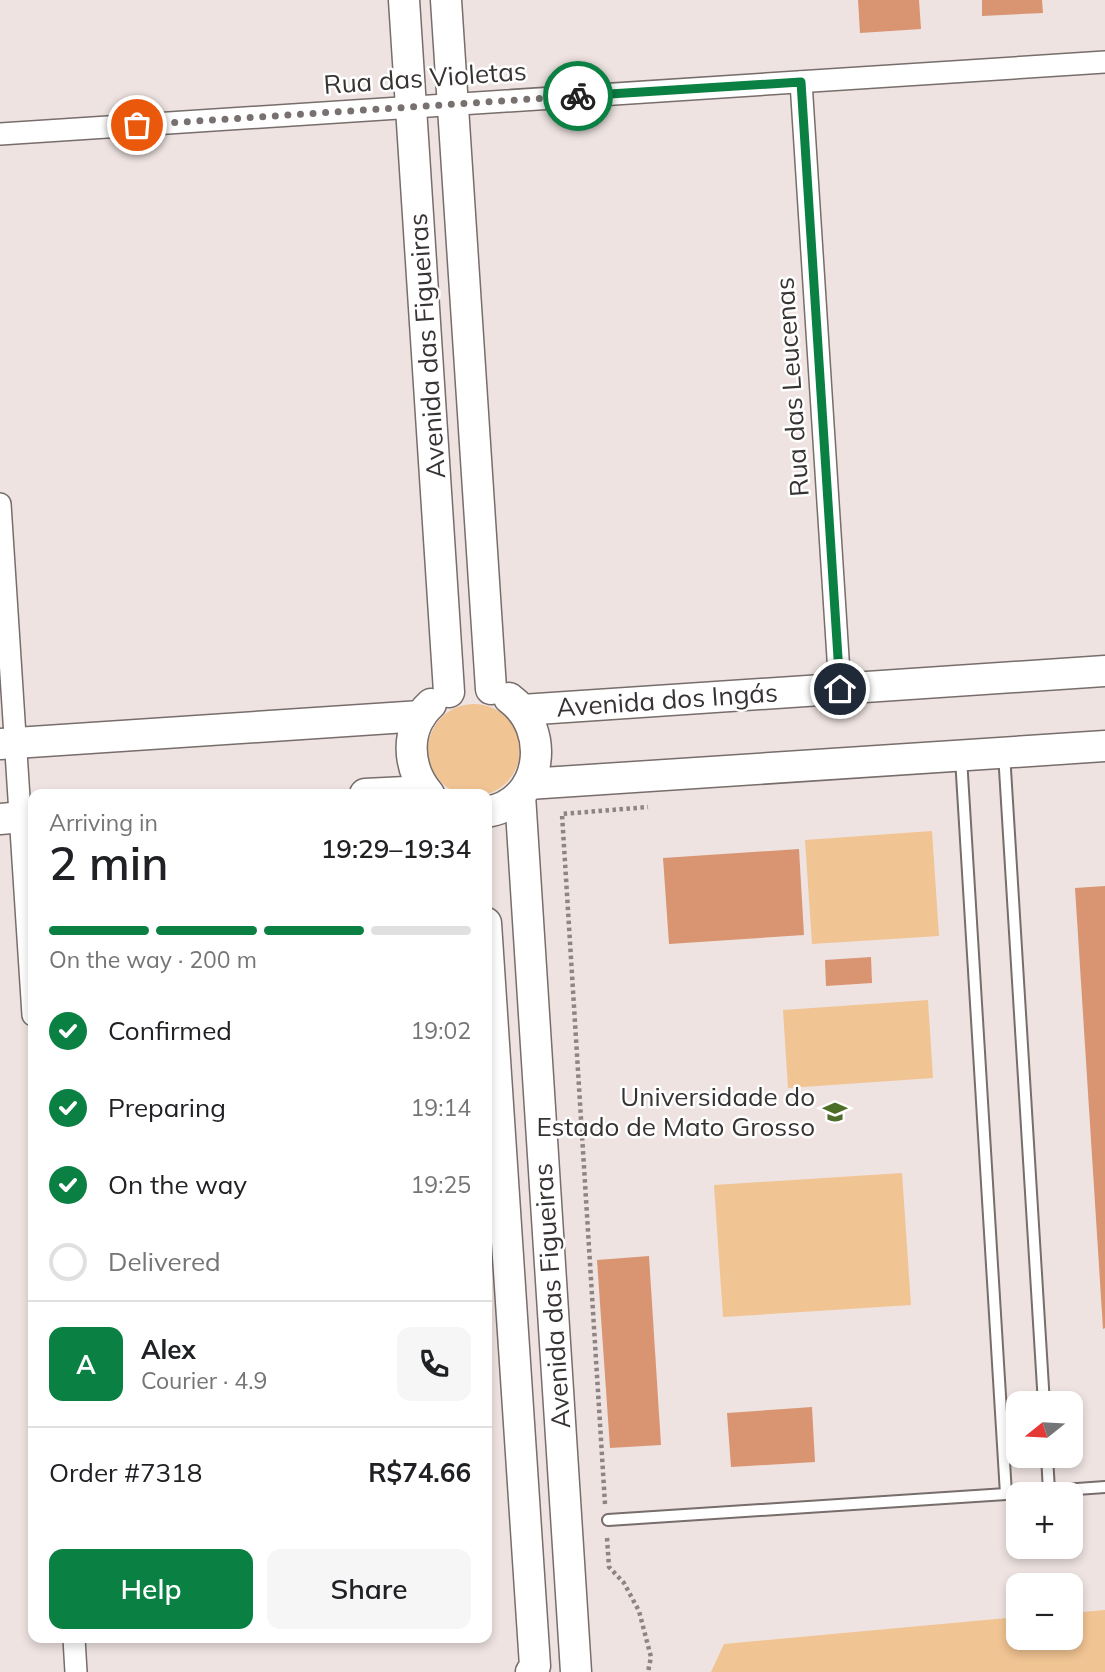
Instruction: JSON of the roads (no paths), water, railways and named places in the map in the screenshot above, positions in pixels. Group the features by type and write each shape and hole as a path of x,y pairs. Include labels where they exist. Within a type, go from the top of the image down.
{"street":[{"name":"Avenida das Figueiras","path":"404,0 449,692"},
{"name":"Avenida das Figueiras","path":"446,0 491,689"},
{"name":"Rua das Violetas","path":"0,134 1105,62"},
{"name":"Rua das Leucenas","path":"801,82 840,689"},
{"path":"0,505 8,743 18,817 28,949"},
{"name":"Avenida dos Ingás","path":"522,709 1105,671"},
{"path":"425,789 414,770 411,753 413,737 421,716 434,702 449,692 471,687 491,689 504,694 522,709"},
{"name":"Avenida das Figueiras","path":"522,709 535,732 538,748 536,765 524,789 576,1672"},
{"path":"8,743 421,716"},
{"path":"492,810 508,805 524,789 1105,746"},
{"name":"Avenida das Figueiras","path":"492,1014 535,1666 531,1672"},
{"path":"74,1643 76,1672"}],"lane":[{"path":"1004,753 1043,1391"},
{"path":"606,1518 1006,1494 961,755"},
{"path":"1083,1489 1105,1487"}],"place":[{"name":"Universidade do Estado de Mato Grosso","path":"835,1112"}]}
